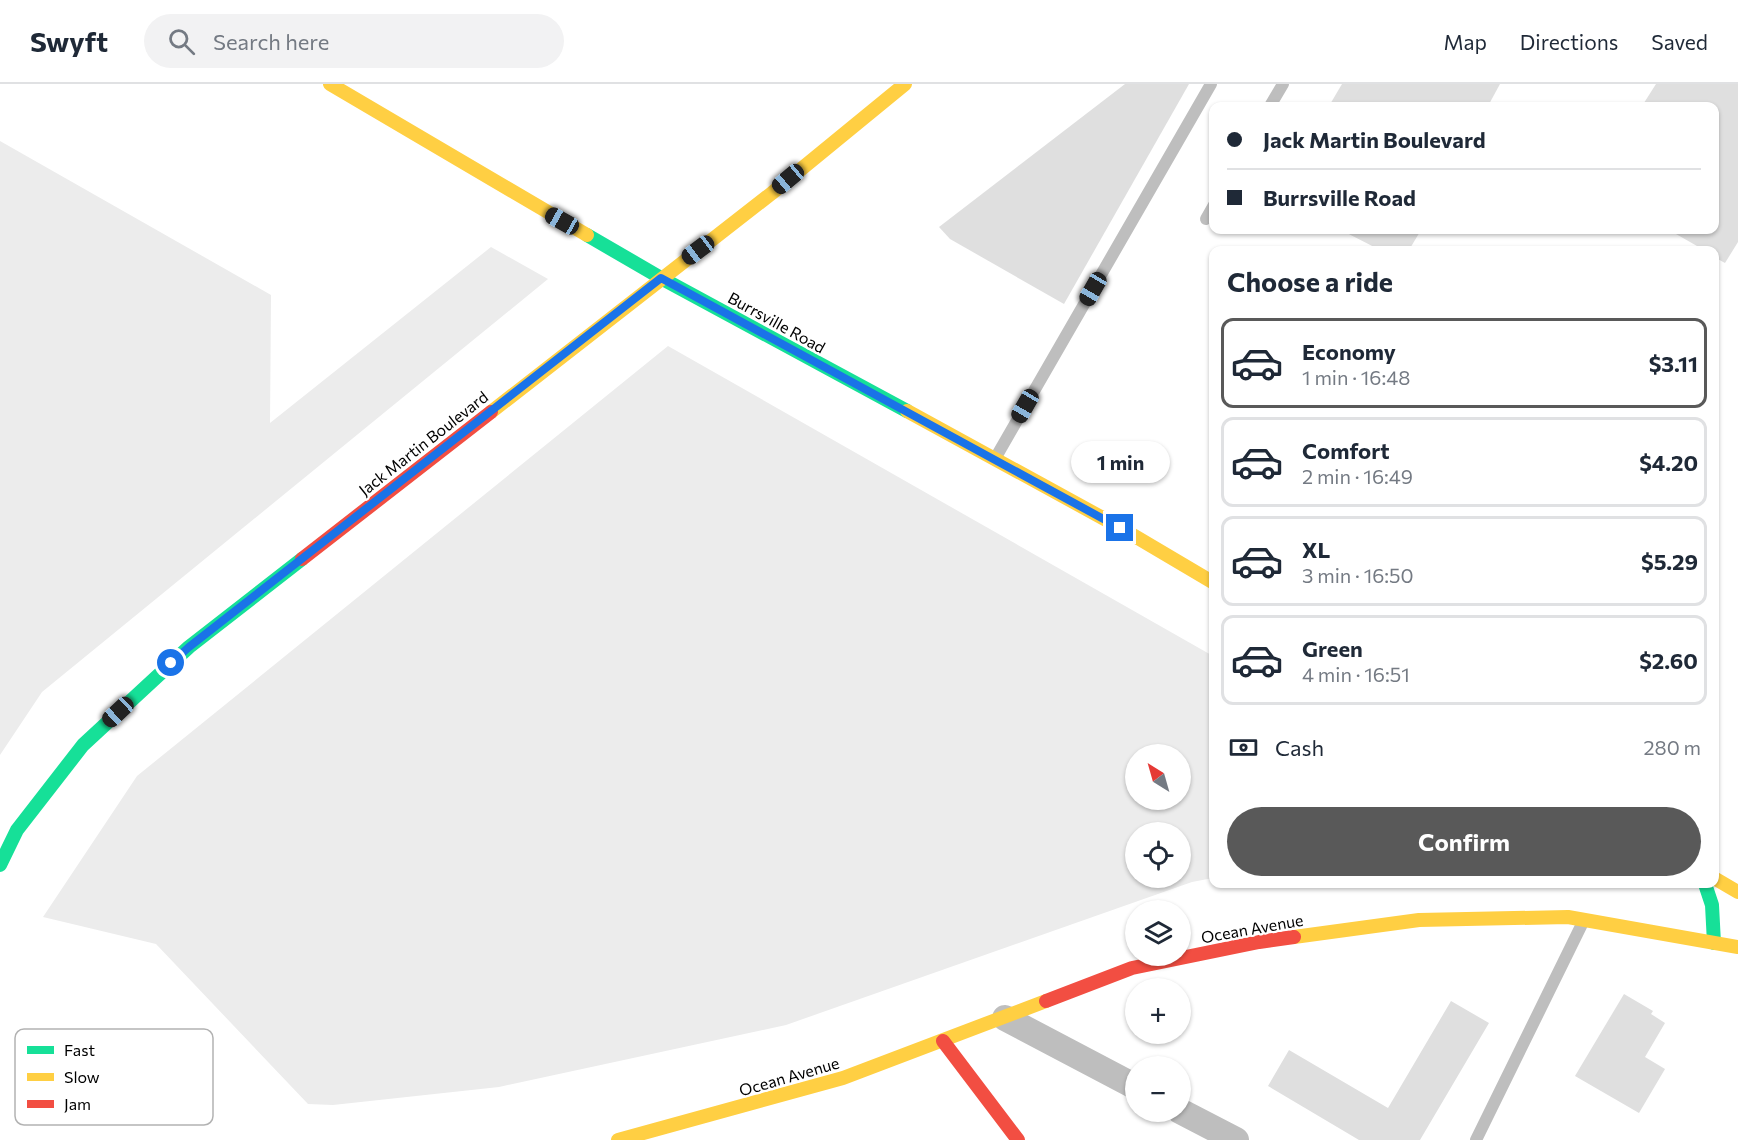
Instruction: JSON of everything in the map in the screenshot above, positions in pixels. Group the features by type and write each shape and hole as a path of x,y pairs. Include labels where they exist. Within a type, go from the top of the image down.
{"main road":[{"name":"Burrsville Road","path":"330,84 661,278 995,459 1209,580"},
{"name":"Jack Martin Boulevard","path":"0,865 17,830 83,745 189,647 772,193 905,84"},
{"path":"1719,881 1738,892"},
{"path":"1707,888 1714,910 1714,942"},
{"name":"Ocean Avenue","path":"618,1140 843,1078 1132,968 1258,942 1419,920 1568,917 1738,947"},
{"path":"943,1041 1018,1140"}],"street":[{"path":"1005,1018 1125,1081"},
{"path":"1191,1117 1236,1140"}],"lane":[{"path":"995,459 1211,84"},
{"path":"1272,102 1283,84"},
{"path":"1206,219 1209,214"},
{"path":"1476,1140 1584,920"}],"shaded area":[{"path":"0,141 271,295 270,423 491,247 548,279 42,692 0,755"},
{"path":"668,346 1209,654 1209,879 1191,882 1191,822 1125,822 1125,888 1175,888 1141,900 1125,900 1125,906 786,1025 499,1087 333,1105 308,1104 156,944 43,917 137,776"}],"building":[{"path":"1125,84 1189,84 1064,304 950,239 939,227"},
{"path":"1342,84 1500,84 1490,102 1331,102"},
{"path":"1656,84 1738,84 1738,242 1725,263 1719,260 1719,246 1697,246 1676,234 1719,234 1719,102 1645,102"},
{"path":"1349,234 1419,234 1411,246 1372,246"},
{"path":"1624,994 1653,1011 1651,1014 1665,1023 1645,1057 1665,1069 1639,1113 1575,1076"},
{"path":"1451,1001 1489,1023 1420,1140 1359,1140 1268,1086 1289,1050 1388,1108"}],"traffic: fast":[{"path":"587,235 661,278 907,411"},
{"path":"0,865 17,830 83,745 189,647 302,559"},
{"path":"1706,888 1712,905 1714,943"}],"traffic: slow":[{"path":"330,84 587,235"},
{"path":"491,412 772,193 905,84"},
{"path":"907,411 1121,528 1209,580"},
{"path":"1719,881 1738,892"},
{"path":"1294,937 1419,920 1568,917 1738,947"},
{"path":"618,1140 843,1078 1046,1001"}],"traffic: jam":[{"path":"302,559 491,412"},
{"path":"1046,1001 1132,968 1294,937"},
{"path":"943,1041 1018,1140"}],"route":[{"path":"171,663 661,278 1120,528"}]}
